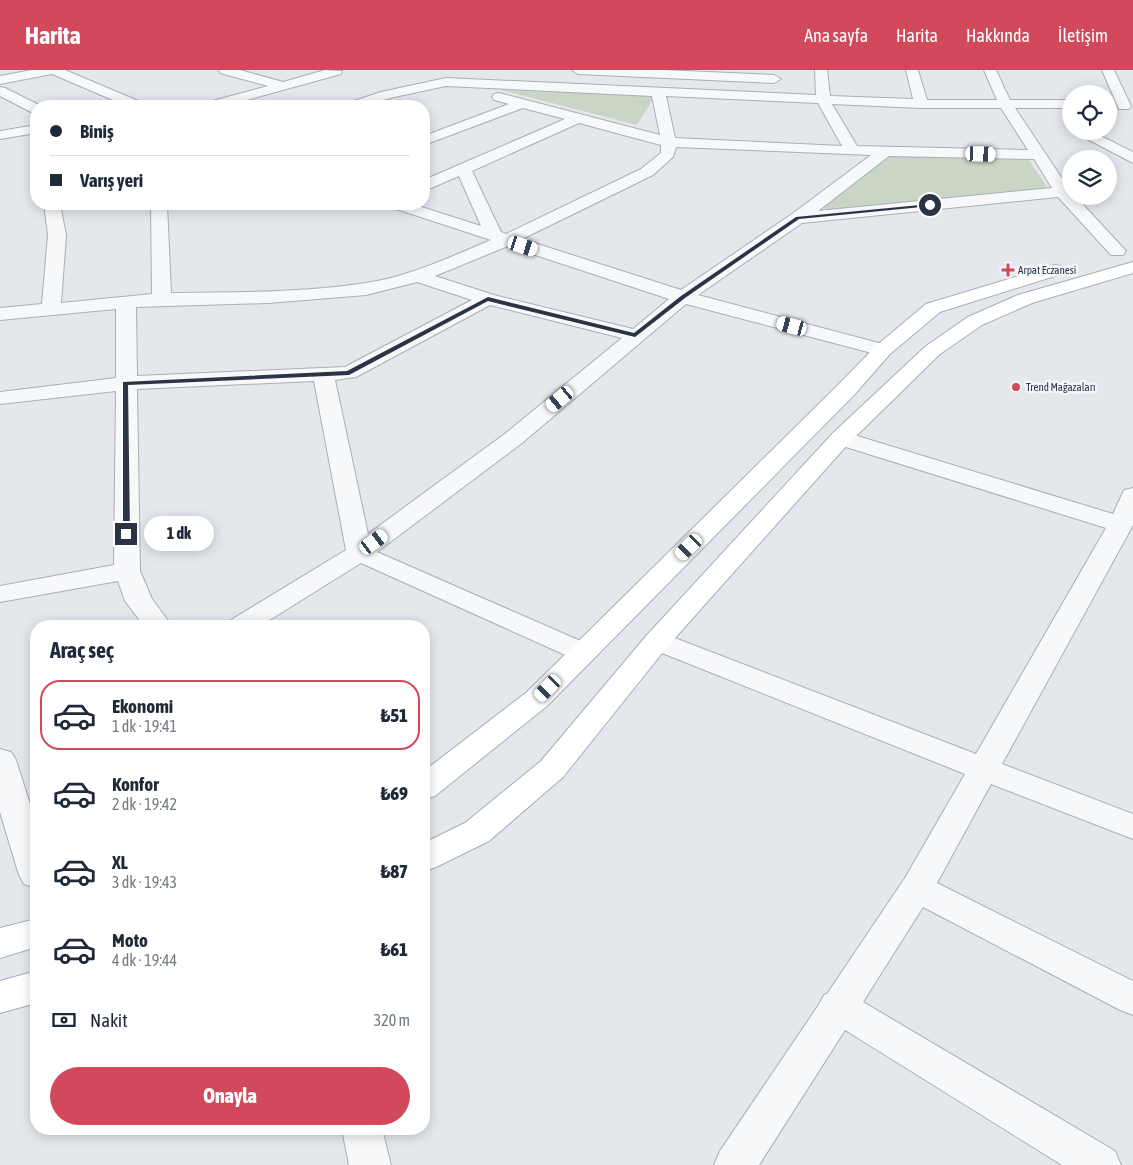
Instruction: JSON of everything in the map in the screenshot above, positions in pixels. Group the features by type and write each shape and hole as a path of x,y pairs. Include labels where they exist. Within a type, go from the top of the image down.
{"main road":[{"path":"430,783 537,699 846,390 883,350 933,308 1128,255"},
{"path":"430,855 477,832 552,770 657,641 841,438 933,350 975,321 1128,255"},
{"path":"0,942 30,934"},
{"path":"0,997 30,989"}],"street":[{"path":"0,80 56,71 80,70"},
{"path":"225,70 281,85"},
{"path":"434,70 446,82 668,142 852,150 1038,155"},
{"path":"565,70 581,90"},
{"path":"578,70 791,80"},
{"path":"912,70 921,104"},
{"path":"798,218 1062,192 1005,102 990,70"},
{"path":"1108,70 1130,107"},
{"path":"56,71 124,100"},
{"path":"230,100 281,85 334,73"},
{"path":"817,77 823,100 852,150"},
{"path":"371,100 446,82 581,90 921,104 1005,102 1062,104"},
{"path":"368,89 386,95"},
{"path":"0,91 30,106"},
{"path":"0,314 126,304 162,299 268,297 366,289 418,276 647,172 668,154 668,142 658,93"},
{"path":"430,138 523,103"},
{"path":"1117,106 1130,107"},
{"path":"1014,117 1042,117 1062,114"},
{"path":"430,184 578,118"},
{"path":"0,134 30,131"},
{"path":"1096,140 1133,158"},
{"path":"251,620 358,553 514,438 635,335 683,297 798,218 886,151"},
{"path":"464,170 500,239"},
{"path":"1076,205 1128,255"},
{"path":"51,309 57,235 53,210"},
{"path":"159,210 162,299"},
{"path":"414,210 683,297 883,350"},
{"path":"418,276 488,299 635,335"},
{"path":"0,398 125,383 323,376 349,373 488,299"},
{"path":"126,304 127,571 139,601 153,620"},
{"path":"323,376 358,553"},
{"path":"735,1165 837,1006 917,888 982,768 1127,515 841,438"},
{"path":"358,553 582,652"},
{"path":"0,594 127,571"},
{"path":"657,641 1133,827"},
{"path":"0,760 30,856"},
{"path":"917,888 1133,999"},
{"path":"837,1006 1100,1165"},
{"path":"363,1135 370,1165"}],"green space":[{"path":"501,90 656,94 637,125"},
{"path":"893,152 1026,156 1048,188 826,211 823,206"}],"place":[{"name":"Arpat Eczanesi","path":"1008,270"},
{"name":"Trend Mağazaları","path":"1016,387"}],"route":[{"path":"126,534 125,383 323,376 349,373 488,299 635,335 683,297 798,218 930,205"}]}
